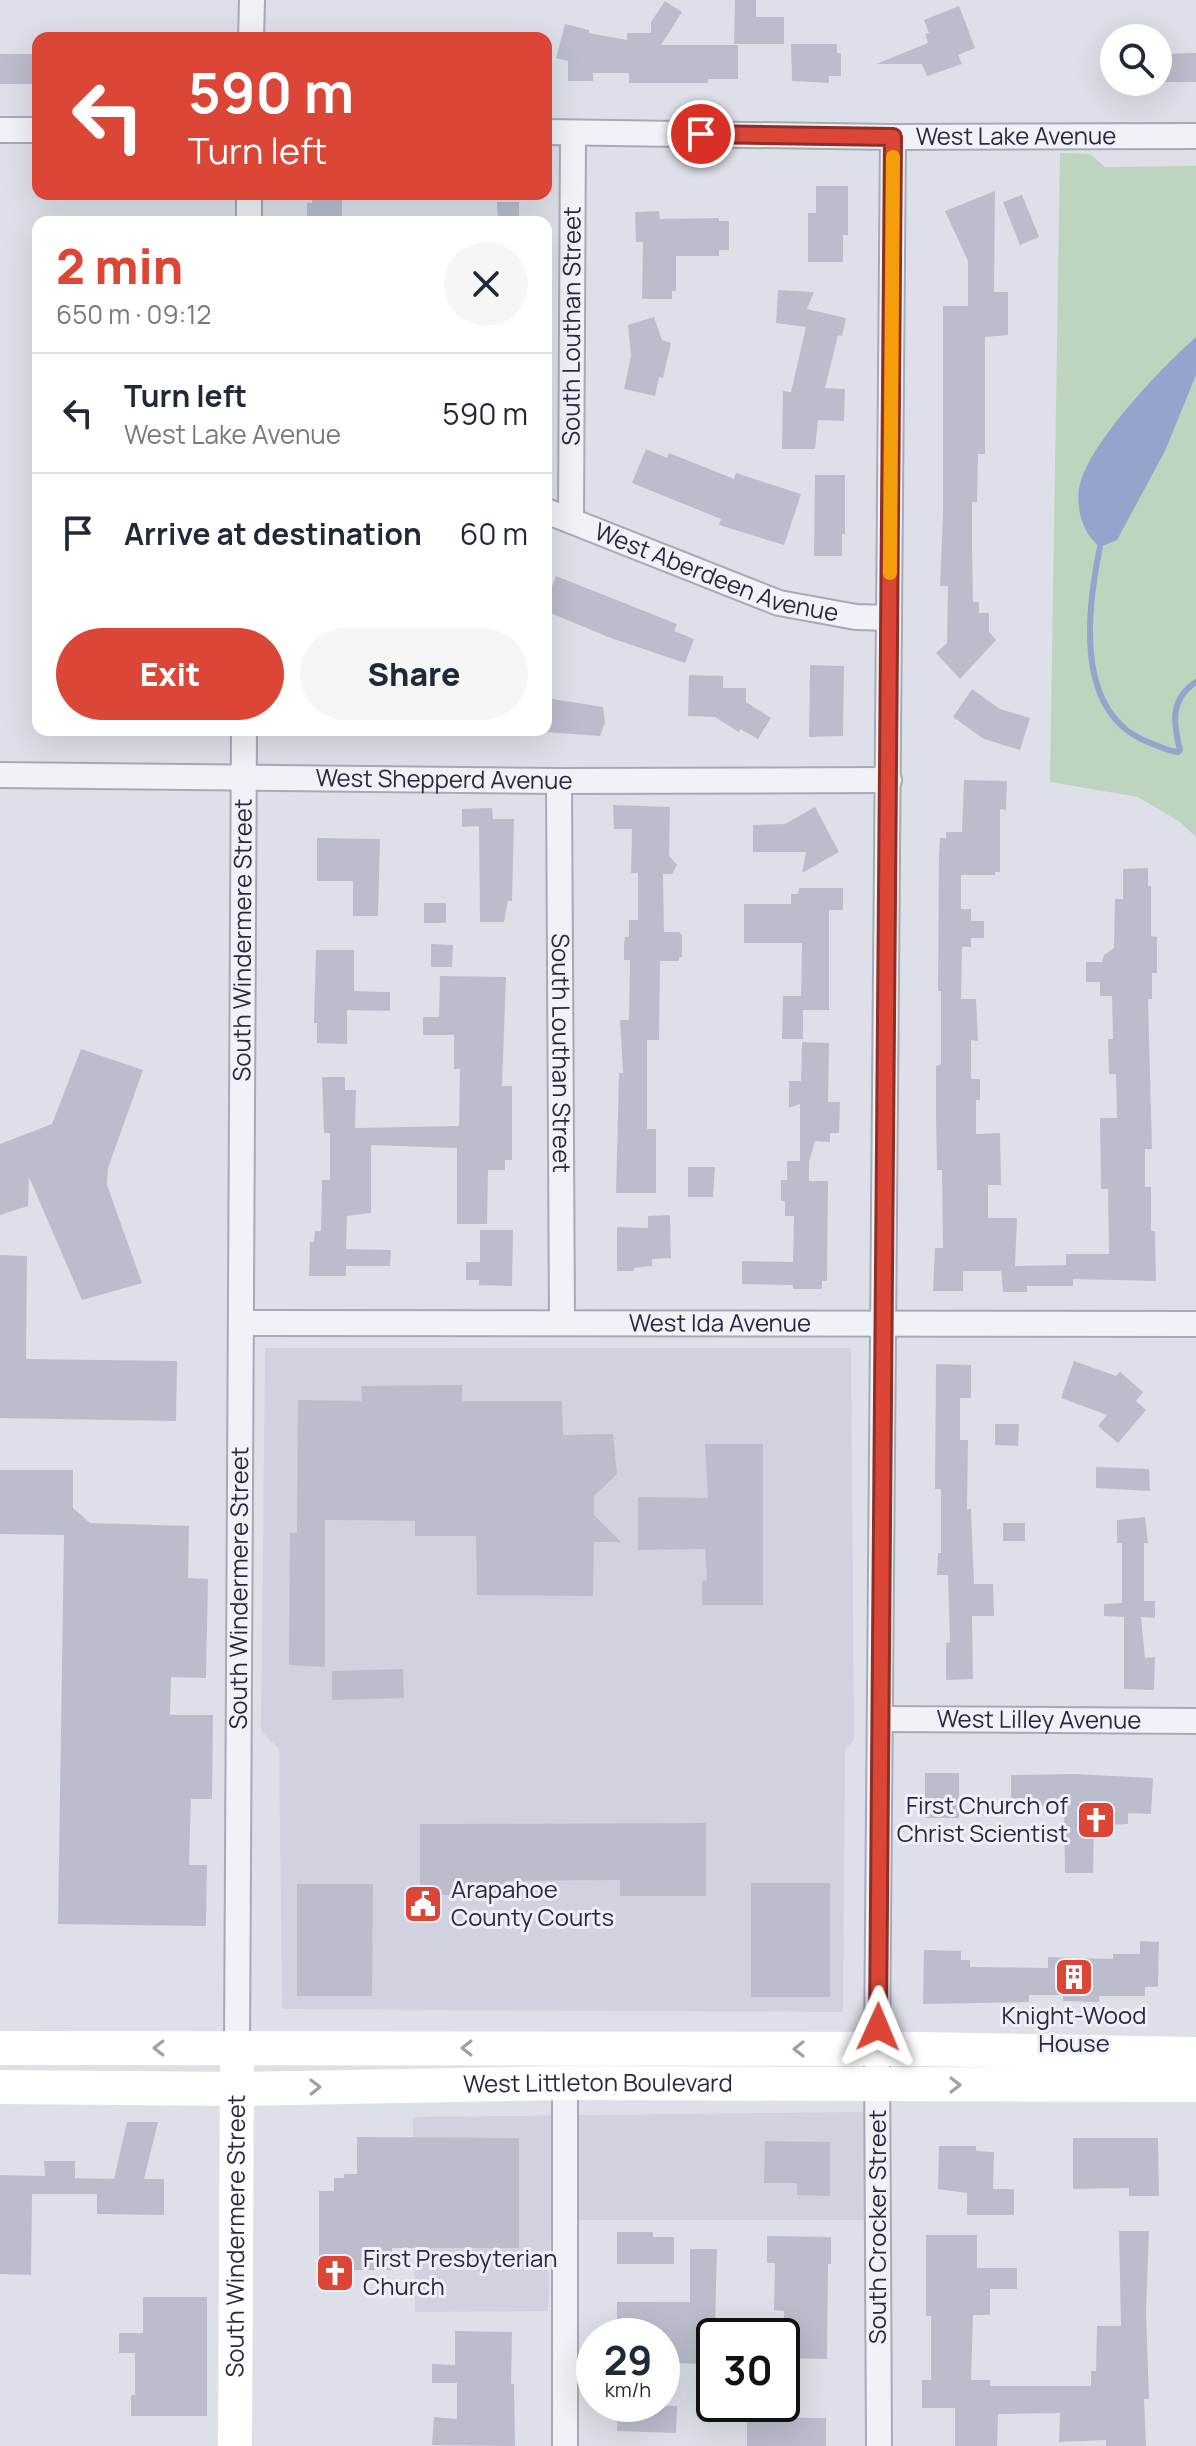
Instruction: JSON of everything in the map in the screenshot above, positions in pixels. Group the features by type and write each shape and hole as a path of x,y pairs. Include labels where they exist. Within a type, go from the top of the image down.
{"main road":[{"name":"West Littleton Boulevard","path":"0,2048 877,2049 1196,2054"},
{"name":"South Windermere Street","path":"235,2446 237,2048"},
{"name":"West Littleton Boulevard","path":"0,2087 237,2089 565,2083 1196,2085"}],"street":[{"path":"251,32 252,0"},
{"path":"0,130 32,130"},
{"name":"West Lake Avenue","path":"552,132 893,137 1196,136"},
{"name":"South Louthan Street","path":"571,520 573,133"},
{"name":"South Crocker Street","path":"879,2446 877,2049 893,137"},
{"name":"West Aberdeen Avenue","path":"552,513 779,603 856,617 889,618"},
{"name":"South Windermere Street","path":"237,2048 244,736"},
{"name":"West Shepperd Avenue","path":"0,775 559,781 889,780"},
{"name":"South Louthan Street","path":"559,781 562,1323"},
{"name":"West Ida Avenue","path":"242,1323 1196,1324"},
{"name":"West Lilley Avenue","path":"881,1719 1196,1721"},
{"path":"565,2083 565,2446"}],"shaded area":[{"path":"265,1348 851,1348 854,1739 845,1750 843,2012 282,2009 279,1749 261,1731"},
{"path":"864,2112 866,2220 551,2220 548,2311 415,2312 413,2117"}],"green space":[{"path":"1060,153 1090,154 1105,167 1196,166 1196,837 1180,822 1138,797 1050,782"}],"water":[{"path":"1196,337 1196,375 1165,451 1117,540 1100,547 1088,534 1079,508 1079,489 1089,462 1131,404"}],"building":[{"path":"735,0 756,0 756,17 784,17 784,44 734,44"},
{"path":"665,1 682,12 661,45 738,45 738,79 708,79 708,83 629,83 629,73 593,73 593,81 568,81 568,61 556,58 565,24 589,30 589,33 627,40 627,33 651,33 651,22"},
{"path":"959,6 975,48 958,55 962,64 927,76 922,64 876,64 928,43 925,34 929,33 924,20"},
{"path":"791,44 837,44 837,53 841,53 841,76 829,76 829,83 792,81"},
{"path":"1196,53 1196,82 1172,82 1172,54"},
{"path":"0,54 32,54 32,84 0,84"},
{"path":"816,186 848,186 848,235 843,235 843,262 808,262 808,213 816,213"},
{"path":"995,191 994,292 1008,292 1008,335 985,337 985,454 978,454 977,502 972,502 972,545 973,602 979,602 979,613 989,613 989,632 996,640 960,679 936,653 947,643 948,586 940,586 943,306 968,306 968,261 945,211"},
{"path":"1022,195 1039,237 1020,245 1003,202"},
{"path":"312,200 342,200 342,216 307,216 307,203 312,203"},
{"path":"497,202 519,202 519,216 498,216"},
{"path":"659,211 660,219 719,218 719,221 729,221 729,250 719,250 719,256 676,256 676,291 672,291 672,299 642,299 643,242 636,242 635,212"},
{"path":"778,290 814,292 807,309 846,318 842,336 838,335 825,388 845,389 844,421 818,420 815,449 782,449 783,391 791,392 806,327 776,323"},
{"path":"654,317 662,340 671,343 663,378 659,377 655,396 624,389 631,356 628,325"},
{"path":"646,449 667,458 669,453 734,479 736,473 801,494 784,545 719,525 721,519 632,483"},
{"path":"815,475 845,475 842,556 814,556"},
{"path":"556,576 677,624 674,631 694,639 685,663 608,637 552,614 552,586"},
{"path":"810,665 844,666 843,736 809,737"},
{"path":"689,675 723,676 723,688 746,688 746,702 771,718 758,739 740,729 739,732 715,717 688,716"},
{"path":"972,689 1000,709 1030,718 1020,750 984,739 953,717"},
{"path":"552,699 603,707 605,722 600,736 552,732"},
{"path":"964,780 1007,781 1006,810 1000,809 1000,872 995,872 995,875 961,875 961,909 971,909 971,921 984,921 984,938 971,938 971,947 962,947 961,999 976,999 978,1041 971,1040 971,1079 980,1079 980,1100 976,1100 976,1134 1000,1133 1001,1185 988,1185 988,1218 1017,1218 1015,1266 1066,1265 1066,1254 1109,1254 1108,1189 1101,1189 1100,1118 1117,1118 1116,1074 1109,1074 1108,1039 1113,1039 1112,996 1100,996 1100,982 1086,982 1086,962 1102,962 1104,955 1114,948 1115,899 1123,899 1123,869 1148,868 1151,936 1157,937 1157,973 1152,973 1152,999 1148,999 1152,1149 1145,1149 1145,1187 1151,1187 1156,1281 1073,1279 1073,1286 1027,1286 1027,1292 1003,1292 1001,1271 963,1271 963,1291 933,1291 935,1248 943,1248 942,1170 937,1170 936,1120 936,1066 941,1064 939,854 940,838 946,838 946,832 962,832"},
{"path":"613,805 670,807 669,856 677,865 672,874 663,874 664,932 679,932 682,935 682,957 679,961 660,961 659,1040 647,1040 647,1129 656,1129 656,1193 616,1193 619,1073 623,1073 620,1020 629,1020 630,960 624,960 624,944 625,937 629,937 629,920 638,920 638,873 631,873 632,829 614,829"},
{"path":"815,807 839,852 802,873 806,852 753,852 753,825 785,824"},
{"path":"492,808 493,819 514,819 512,901 508,901 504,922 480,922 479,826 462,827 462,809"},
{"path":"317,838 380,839 378,916 353,916 353,881 317,881"},
{"path":"799,888 843,888 843,910 829,910 829,1010 803,1010 803,1039 782,1039 783,996 801,996 802,943 744,943 744,904 791,904 791,894 798,894"},
{"path":"424,903 446,903 446,923 424,923"},
{"path":"431,944 453,945 452,967 431,967"},
{"path":"316,950 354,950 354,991 390,992 390,1011 347,1010 347,1044 317,1043 317,1023 314,1023"},
{"path":"440,976 506,977 502,1086 512,1086 512,1160 505,1160 505,1170 488,1170 487,1224 457,1224 457,1148 371,1145 371,1213 347,1216 346,1249 391,1250 390,1266 346,1266 346,1276 309,1276 310,1242 314,1242 315,1231 321,1231 322,1180 330,1180 330,1133 324,1133 322,1077 345,1077 345,1090 356,1090 355,1128 459,1126 460,1069 454,1069 454,1035 423,1035 423,1017 439,1017"},
{"path":"802,1042 829,1043 828,1102 840,1102 839,1133 830,1133 830,1142 815,1141 809,1162 809,1181 828,1181 827,1281 822,1281 822,1289 742,1284 742,1261 793,1262 794,1216 785,1216 781,1180 787,1180 787,1161 800,1161 800,1104 789,1108 789,1081 801,1081"},
{"path":"81,1049 143,1070 108,1168 107,1185 142,1283 82,1300 29,1177 28,1206 0,1215 0,1144 52,1124"},
{"path":"688,1167 715,1167 713,1197 688,1197"},
{"path":"670,1215 671,1258 652,1259 652,1266 634,1268 634,1271 617,1271 617,1227 648,1228 648,1216"},
{"path":"480,1230 513,1230 512,1286 479,1285 479,1280 466,1280 466,1262 480,1262"},
{"path":"0,1255 27,1256 26,1359 177,1361 176,1421 0,1418"},
{"path":"1074,1361 1116,1376 1120,1372 1143,1392 1136,1401 1146,1410 1118,1443 1098,1426 1107,1415 1061,1398"},
{"path":"936,1364 971,1365 971,1398 960,1398 960,1440 968,1440 967,1509 971,1509 974,1584 993,1584 994,1616 972,1616 973,1679 946,1680 946,1643 950,1642 948,1575 937,1575 938,1553 941,1553 941,1489 935,1489"},
{"path":"462,1385 462,1401 562,1401 563,1435 613,1434 617,1474 594,1496 594,1515 621,1542 594,1542 593,1596 477,1595 476,1536 415,1536 415,1521 325,1520 325,1667 289,1665 290,1533 297,1533 298,1400 362,1401 361,1386"},
{"path":"995,1424 1019,1424 1018,1446 995,1445"},
{"path":"705,1444 763,1444 763,1605 702,1605 702,1581 707,1580 705,1549 638,1550 638,1497 708,1498"},
{"path":"1096,1467 1149,1469 1150,1491 1096,1488"},
{"path":"0,1470 73,1470 73,1508 90,1523 189,1526 188,1578 208,1579 206,1678 171,1677 170,1715 213,1715 212,1799 191,1799 189,1865 207,1865 206,1926 58,1924 64,1535 0,1534"},
{"path":"1145,1517 1148,1543 1144,1543 1144,1601 1155,1601 1155,1618 1141,1617 1145,1658 1155,1657 1154,1690 1124,1689 1124,1617 1104,1616 1104,1604 1122,1603 1122,1543 1117,1543 1117,1520"},
{"path":"1003,1523 1025,1523 1025,1541 1003,1541"},
{"path":"403,1669 404,1698 332,1700 332,1671"},
{"path":"925,1773 959,1773 959,1818 925,1818"},
{"name":"First Church of Christ Scientist","path":"1011,1775 1153,1778 1151,1814 1128,1813 1128,1824 1094,1826 1093,1873 1065,1873 1064,1806 1011,1806"},
{"path":"706,1823 706,1896 620,1896 620,1880 505,1881 505,1895 420,1895 420,1824"},
{"path":"751,1883 830,1883 830,1997 751,1997"},
{"path":"297,1884 373,1884 372,1996 297,1996"},
{"path":"1140,1941 1159,1942 1158,1987 1145,1987 1145,1996 1099,1996 1099,2002 1063,2001 1063,1995 1029,1995 1029,2002 923,2004 924,1950 961,1951 961,1960 970,1960 970,1967 1048,1968 1048,1957 1113,1959 1113,1954 1140,1954"},
{"path":"127,2122 158,2122 144,2179 164,2179 164,2215 97,2214 97,2194 32,2194 31,2275 0,2274 0,2175 45,2176 44,2161 75,2161 75,2178 114,2179"},
{"path":"357,2137 519,2138 519,2248 392,2248 392,2270 327,2270 327,2256 319,2256 319,2191 334,2191 334,2178 357,2174"},
{"path":"1073,2138 1158,2138 1159,2196 1129,2196 1129,2188 1073,2189"},
{"path":"765,2141 830,2142 830,2196 797,2195 797,2183 764,2183"},
{"path":"939,2146 976,2146 976,2151 994,2152 993,2189 1014,2189 1014,2215 967,2215 967,2193 938,2189"},
{"path":"1119,2231 1149,2231 1146,2311 1149,2399 1144,2399 1146,2446 1106,2446 1106,2440 1059,2442 1060,2413 998,2414 997,2446 955,2446 955,2408 922,2408 922,2380 931,2380 931,2316 926,2316 926,2235 977,2235 977,2268 1017,2268 1017,2289 990,2289 990,2315 973,2315 971,2380 990,2380 990,2386 1091,2386 1091,2371 1096,2371 1097,2326 1121,2326"},
{"path":"617,2232 653,2232 653,2237 674,2237 674,2264 617,2264"},
{"path":"767,2236 831,2237 827,2359 800,2358 800,2318 784,2318 784,2311 774,2310 775,2263 767,2263"},
{"path":"690,2249 717,2249 715,2318 696,2318 696,2364 680,2363 680,2318 617,2318 617,2302 690,2302"},
{"path":"143,2297 207,2297 207,2416 131,2416 131,2395 135,2395 135,2353 119,2353 119,2333 143,2333"},
{"path":"455,2331 512,2332 515,2446 432,2445 434,2417 457,2419 457,2383 432,2383 432,2364 455,2365"},
{"path":"800,2418 826,2418 826,2446 747,2446 747,2422 800,2422"},
{"path":"617,2422 676,2422 676,2433 617,2431"}],"waterway":[{"path":"1100,547 1092,600 1091,657 1107,708 1124,728 1148,742 1178,752 1175,721 1178,704 1196,682"}],"slow traffic":[{"path":"890,573 893,157"}],"place":[{"name":"First Church of Christ Scientist","path":"1096,1820"},
{"name":"Arapahoe County Courts","path":"423,1904"},
{"name":"Knight-Wood House","path":"1074,1977"},
{"name":"First Presbyterian Church","path":"335,2273"}],"route":[{"path":"701,134 893,137 878,2027"}]}
